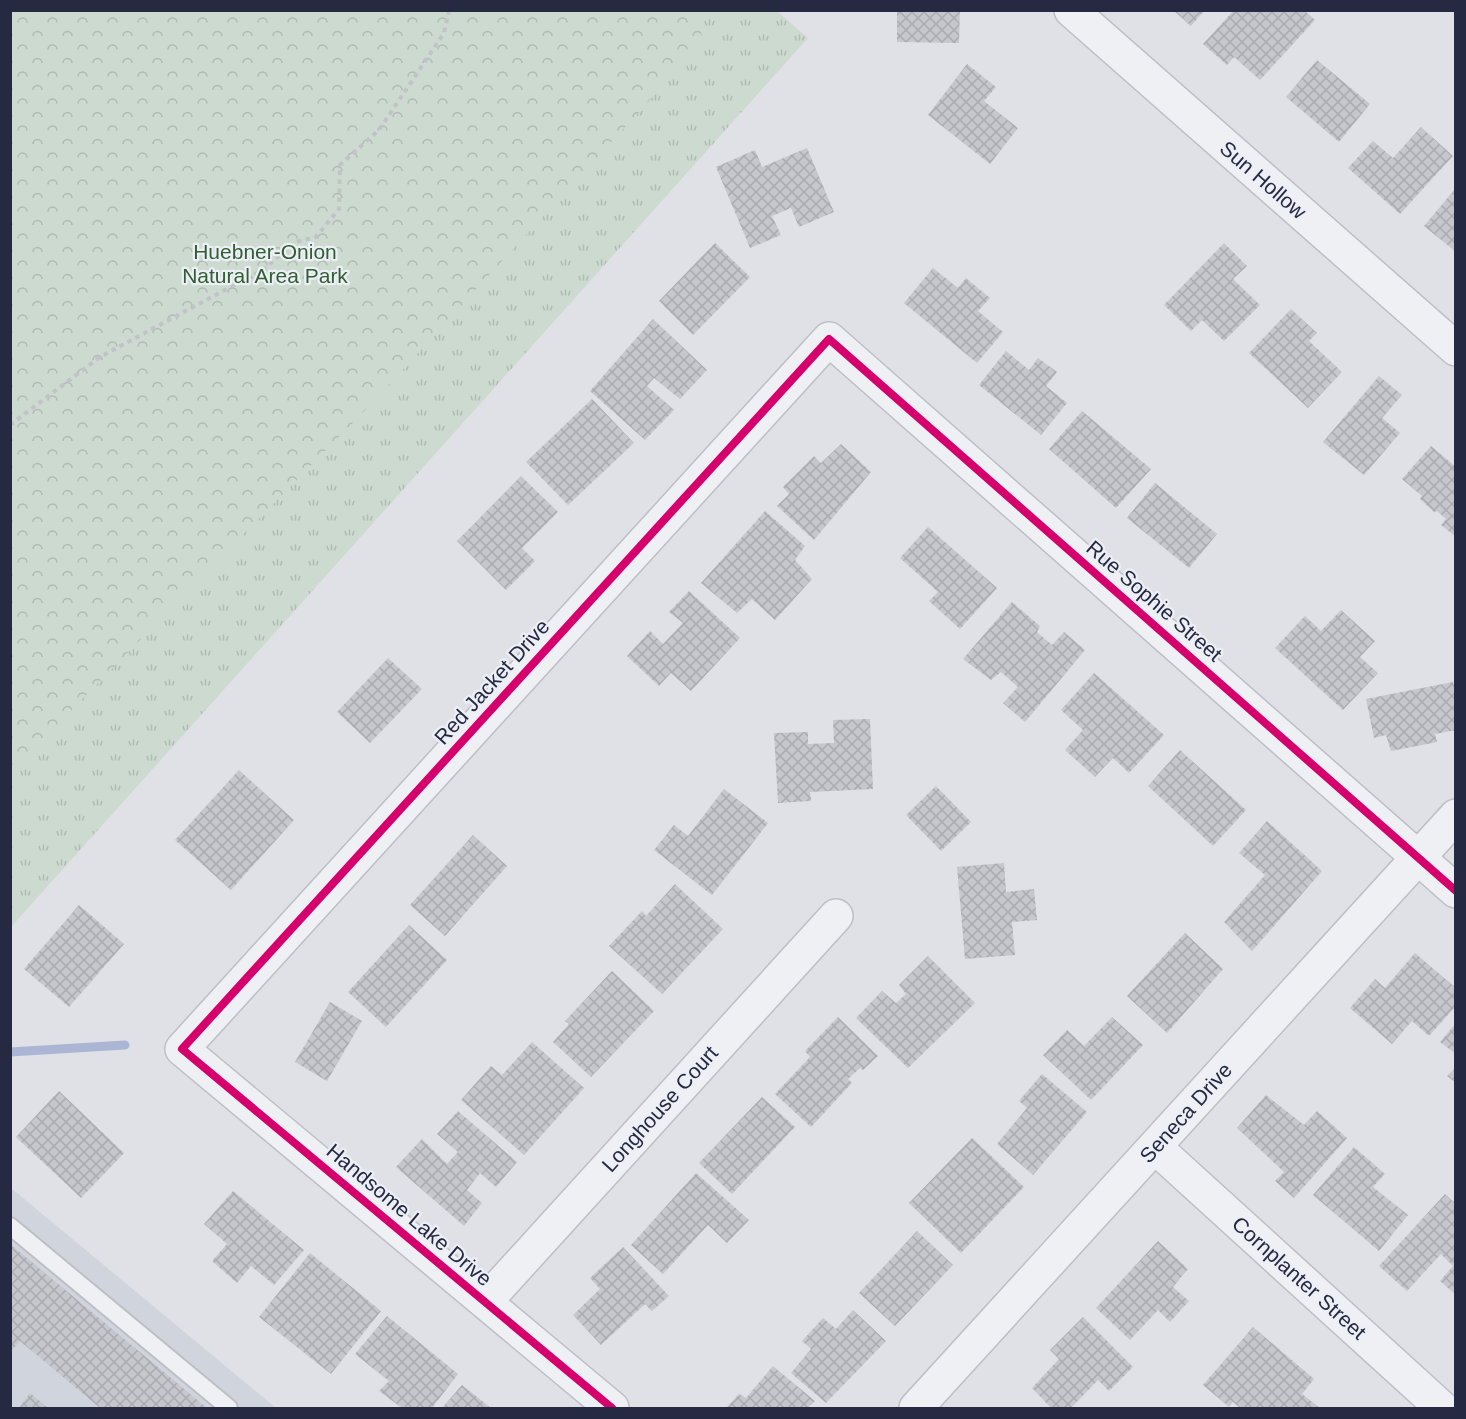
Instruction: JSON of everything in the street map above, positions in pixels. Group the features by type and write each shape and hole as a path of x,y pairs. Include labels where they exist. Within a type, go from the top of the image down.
{"street":[{"name":"Sun Hollow","path":"1071,10 1455,349"},
{"name":"Rue Sophie Street","path":"829,339 1455,891"},
{"name":"Red Jacket Drive","path":"182,1049 829,339"},
{"name":"Seneca Drive","path":"916,1408 1455,816"},
{"name":"Longhouse Court","path":"485,1302 836,916"},
{"name":"Handsome Lake Drive","path":"182,1049 612,1408"},
{"name":"Cornplanter Street","path":"1155,1146 1442,1408"}],"lane":[{"path":"10,1226 229,1408"}],"path":[{"path":"10,425 100,357 264,269 296,242 316,237 339,209 340,165 379,130 444,33 449,10"}],"shaded area":[{"path":"11,1188 276,1408 11,1408"}],"green space":[{"name":"Huebner-Onion Natural Area Park","path":"11,10 700,10 702,43 373,402 11,772"},
{"name":"Huebner-Onion Natural Area Park","path":"11,11 777,11 808,38 11,927"}],"building":[{"path":"897,10 960,10 959,43 897,42"},
{"path":"1173,10 1205,10 1191,26"},
{"path":"1234,10 1304,10 1315,20 1260,80 1234,57 1227,65 1203,44"},
{"path":"1317,60 1370,104 1339,142 1286,97"},
{"path":"967,64 996,87 984,101 1018,128 990,164 928,115"},
{"path":"1421,127 1453,156 1400,214 1348,168 1373,141 1393,158"},
{"path":"807,148 834,212 799,227 791,208 772,216 781,235 750,248 716,167 755,150 762,167"},
{"path":"1456,188 1456,252 1424,226"},
{"path":"715,243 750,277 693,335 659,301"},
{"path":"1224,243 1247,266 1233,279 1260,305 1224,341 1202,320 1191,331 1164,305"},
{"path":"933,268 958,288 966,278 990,298 978,311 1003,332 977,363 904,303"},
{"path":"1291,309 1317,333 1309,341 1342,372 1308,408 1249,353"},
{"path":"653,319 707,370 680,399 654,378 647,386 674,410 645,440 590,391"},
{"path":"1006,351 1029,370 1038,358 1057,372 1046,386 1067,403 1041,435 979,385"},
{"path":"1379,376 1402,395 1382,418 1400,433 1364,475 1323,442"},
{"path":"592,399 634,443 568,505 526,462"},
{"path":"1082,411 1151,469 1116,508 1049,449"},
{"path":"841,444 871,472 814,540 777,506 789,494 783,487 814,456 821,463"},
{"path":"1431,446 1456,467 1456,537 1441,525 1446,519 1437,511 1434,512 1420,499 1422,496 1402,479"},
{"path":"521,476 558,512 522,548 535,561 506,590 457,541"},
{"path":"1155,483 1217,534 1189,568 1127,518"},
{"path":"765,511 805,546 795,560 812,579 775,620 752,599 737,613 701,583"},
{"path":"928,527 997,588 960,629 929,601 938,592 900,558"},
{"path":"689,591 740,638 691,691 671,673 659,686 627,656 650,631 663,644 683,623 669,612"},
{"path":"1012,602 1040,626 1037,632 1052,645 1064,632 1085,650 1025,722 1003,703 1018,687 1001,672 991,680 963,659"},
{"path":"1341,610 1375,641 1360,657 1378,673 1343,710 1275,648 1305,616 1321,631"},
{"path":"388,658 422,689 370,743 337,712"},
{"path":"1094,673 1164,735 1129,773 1113,758 1095,777 1065,750 1083,730 1061,710"},
{"path":"1453,682 1456,694 1456,730 1435,734 1437,742 1391,751 1386,735 1374,738 1366,699"},
{"path":"870,719 873,789 810,792 811,801 778,803 774,733 808,732 808,744 834,743 833,720"},
{"path":"1180,750 1246,810 1213,846 1148,786"},
{"path":"239,770 294,820 231,890 175,840"},
{"path":"936,786 971,822 941,851 906,815"},
{"path":"724,789 768,823 712,895 654,850 674,825 688,836"},
{"path":"1267,821 1322,871 1252,951 1224,922 1265,875 1239,853"},
{"path":"473,835 507,866 445,936 410,905"},
{"path":"1004,863 1006,892 1034,889 1037,920 1012,922 1015,955 965,959 957,867"},
{"path":"675,884 723,929 662,994 609,946 642,911 646,916"},
{"path":"79,905 124,944 69,1007 24,969"},
{"path":"409,925 447,960 386,1027 348,992"},
{"path":"1185,933 1223,969 1167,1033 1127,996"},
{"path":"1415,953 1456,988 1456,1006 1429,1036 1412,1021 1392,1044 1350,1008 1375,979 1385,988"},
{"path":"928,956 975,1003 908,1068 856,1018 882,991 896,1003 906,994 899,985"},
{"path":"612,971 654,1011 591,1077 553,1042 569,1024 565,1021"},
{"path":"330,1002 362,1021 327,1081 295,1062"},
{"path":"838,1017 878,1056 863,1070 860,1068 848,1079 852,1083 811,1127 775,1094 810,1057 805,1051"},
{"path":"1112,1017 1143,1045 1091,1100 1043,1055 1067,1030 1084,1046"},
{"path":"1456,1023 1456,1054 1440,1042"},
{"path":"532,1042 584,1088 524,1155 461,1100 491,1066 502,1075"},
{"path":"1456,1067 1456,1083 1447,1076"},
{"path":"1042,1074 1087,1112 1033,1175 997,1144 1027,1108 1019,1101"},
{"path":"59,1091 124,1153 81,1198 16,1137"},
{"path":"1266,1095 1304,1125 1317,1111 1347,1138 1294,1198 1275,1181 1284,1172 1237,1128"},
{"path":"762,1097 795,1127 732,1194 699,1163"},
{"path":"458,1111 517,1162 496,1187 480,1173 467,1190 482,1203 464,1226 396,1167 422,1139 447,1164 458,1152 437,1134"},
{"path":"972,1138 1024,1187 961,1253 909,1203"},
{"path":"1354,1147 1385,1174 1373,1187 1408,1215 1379,1251 1313,1195"},
{"path":"696,1173 749,1220 727,1243 708,1225 663,1274 631,1245"},
{"path":"233,1191 304,1250 274,1285 251,1266 237,1283 212,1261 227,1244 204,1224"},
{"path":"1445,1194 1456,1204 1456,1295 1440,1281 1453,1266 1441,1254 1407,1291 1379,1266"},
{"path":"917,1231 953,1265 895,1326 859,1293"},
{"path":"1158,1241 1188,1269 1173,1287 1189,1301 1170,1322 1158,1310 1130,1340 1096,1308"},
{"path":"10,1244 207,1408 100,1408 20,1341 10,1352"},
{"path":"623,1247 669,1296 652,1311 645,1304 601,1345 573,1315 600,1289 590,1278"},
{"path":"310,1253 381,1311 331,1374 259,1317"},
{"path":"853,1310 886,1341 826,1403 791,1373 811,1349 802,1341 823,1318 836,1329"},
{"path":"387,1316 458,1374 432,1408 402,1408 379,1391 389,1381 355,1354"},
{"path":"1083,1317 1133,1367 1109,1391 1098,1380 1071,1408 1051,1408 1032,1388 1059,1359 1050,1350"},
{"path":"1253,1327 1314,1379 1302,1394 1320,1408 1240,1408 1233,1402 1229,1407 1203,1385"},
{"path":"773,1366 815,1401 808,1408 726,1408 739,1394 746,1398"},
{"path":"462,1385 491,1408 442,1408"},
{"path":"30,1393 48,1408 19,1408"}],"waterway":[{"path":"10,1052 125,1045"}],"cycle path":[{"path":"612,1408 182,1049 829,339 1456,891"}]}
